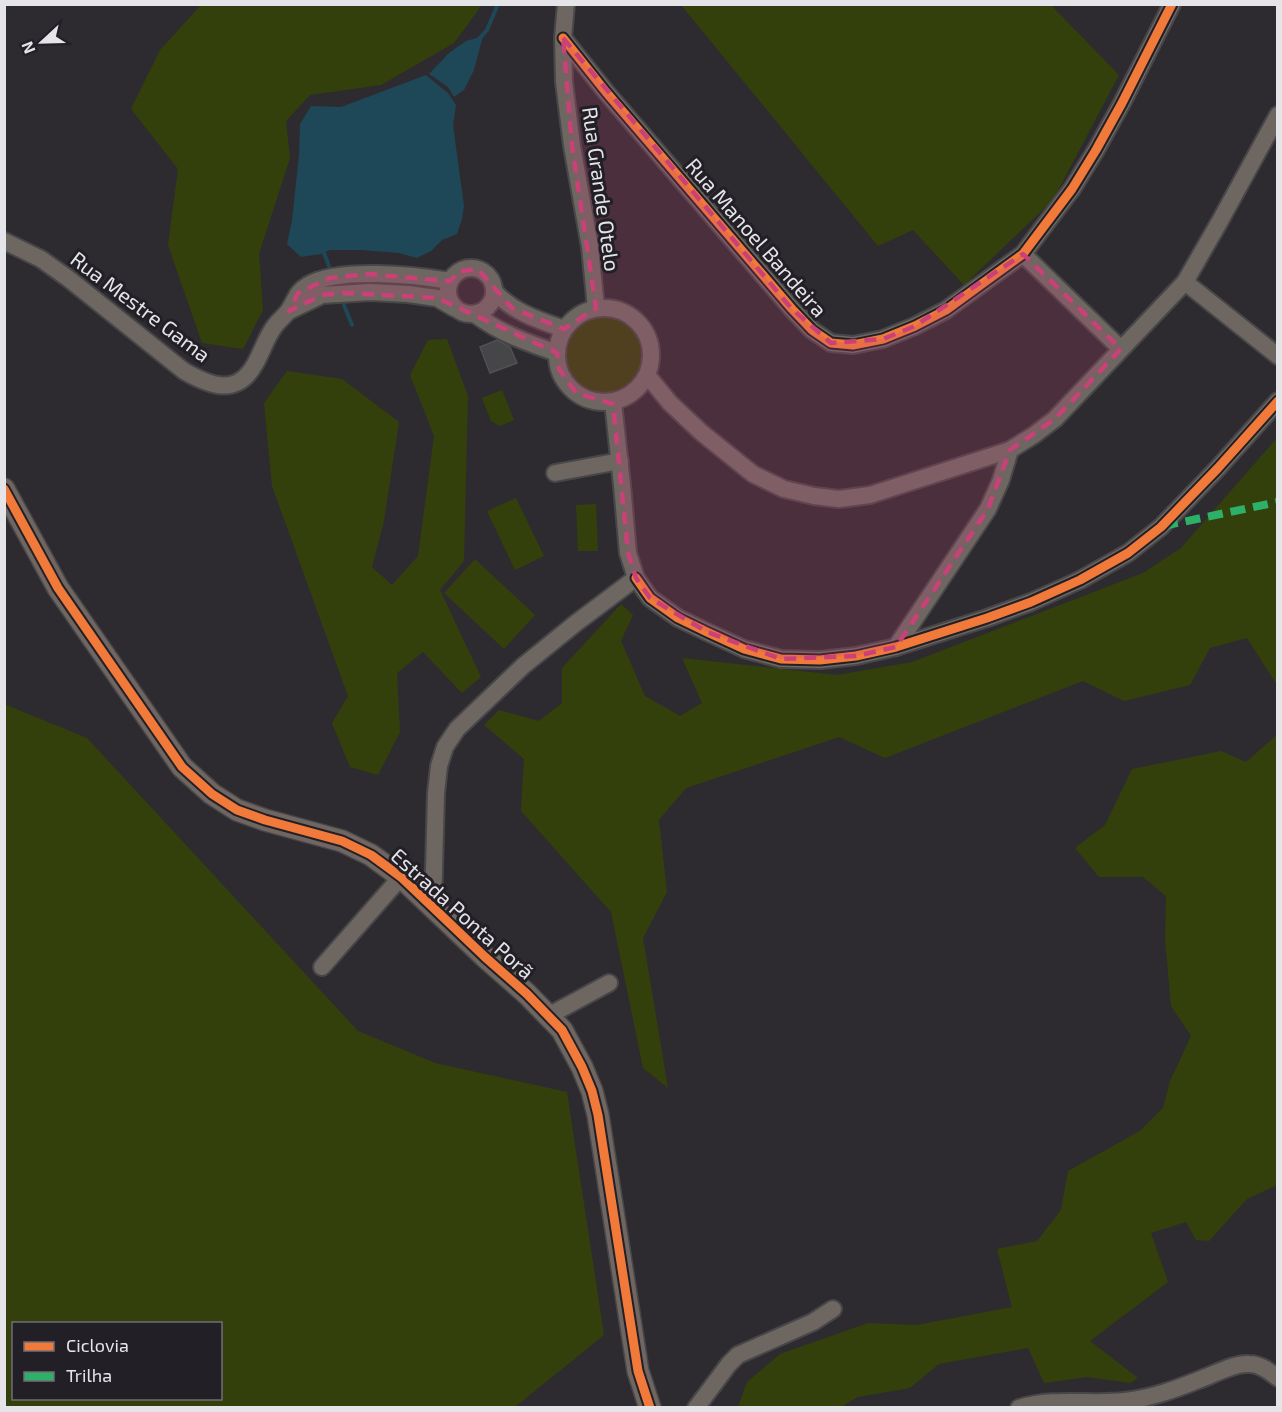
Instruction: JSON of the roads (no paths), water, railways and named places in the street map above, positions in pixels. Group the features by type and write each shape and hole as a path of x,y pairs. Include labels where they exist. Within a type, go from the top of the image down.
{"main road":[{"name":"Estrada Ponta Porã","path":"4,489 58,588 182,767 212,794 237,810 342,841 371,855 401,878 527,994 562,1030 582,1067 598,1115 638,1371 650,1407"}],"street":[{"name":"Rua Grande Otelo","path":"566,4 563,38 564,82 572,147 590,247 596,308"},
{"name":"Rua Manoel Bandeira","path":"563,38 606,92 792,309 812,330 831,343 853,345 883,339 946,310 1023,254 1071,189 1096,150 1172,4"},
{"path":"647,375 670,403 702,433 753,474 784,489 813,496 839,500 870,495 1010,450 1055,419 1185,282 1278,115"},
{"name":"Rua Mestre Gama","path":"4,241 41,259 69,279 184,371 218,386 231,385 244,379 254,367 274,327 289,311 297,293 310,284 329,278 368,274 417,276 450,281"},
{"path":"1023,254 1121,349"},
{"path":"467,268 478,269 489,276 494,291 489,306 476,315 468,315 454,308 447,295 450,281 460,271 467,268"},
{"path":"1185,282 1278,356"},
{"path":"494,291 512,308 535,319 564,328"},
{"name":"Rua Mestre Gama","path":"289,311 322,295 370,292 437,298 454,308"},
{"path":"611,307 637,320 646,332 651,346 652,361 640,386 631,395 613,402 589,400 576,393 565,382 559,369 556,353 564,328 578,315 596,308 611,307"},
{"path":"476,315 491,326 524,342 556,353"},
{"path":"613,402 628,554 636,578 650,598 678,618 744,649 781,659 820,660 856,656 896,646 987,618 1031,602 1080,580 1128,553 1161,527 1278,401"},
{"path":"896,646 988,508 1001,480 1010,450"},
{"path":"555,473 620,461"},
{"path":"433,908 436,793 444,747 457,729 523,666 636,578"},
{"path":"322,967 401,878"},
{"path":"548,1016 609,983"},
{"path":"696,1407 738,1355 813,1322 833,1309"},
{"path":"1019,1407 1044,1402 1110,1402 1149,1397 1172,1391 1247,1363 1257,1364 1278,1378"}],"water":[{"path":"483,36 474,70 464,90 454,97 448,87 429,74 449,53 466,41"},
{"path":"426,75 448,93 456,105 453,125 464,206 457,234 442,240 431,251 417,258 399,253 361,250 330,250 301,257 287,244 292,220 300,124 311,106 341,107"}],"waterway":[{"path":"478,40 487,30 498,4"},
{"path":"324,253 329,266"},
{"path":"344,305 352,325"}]}
